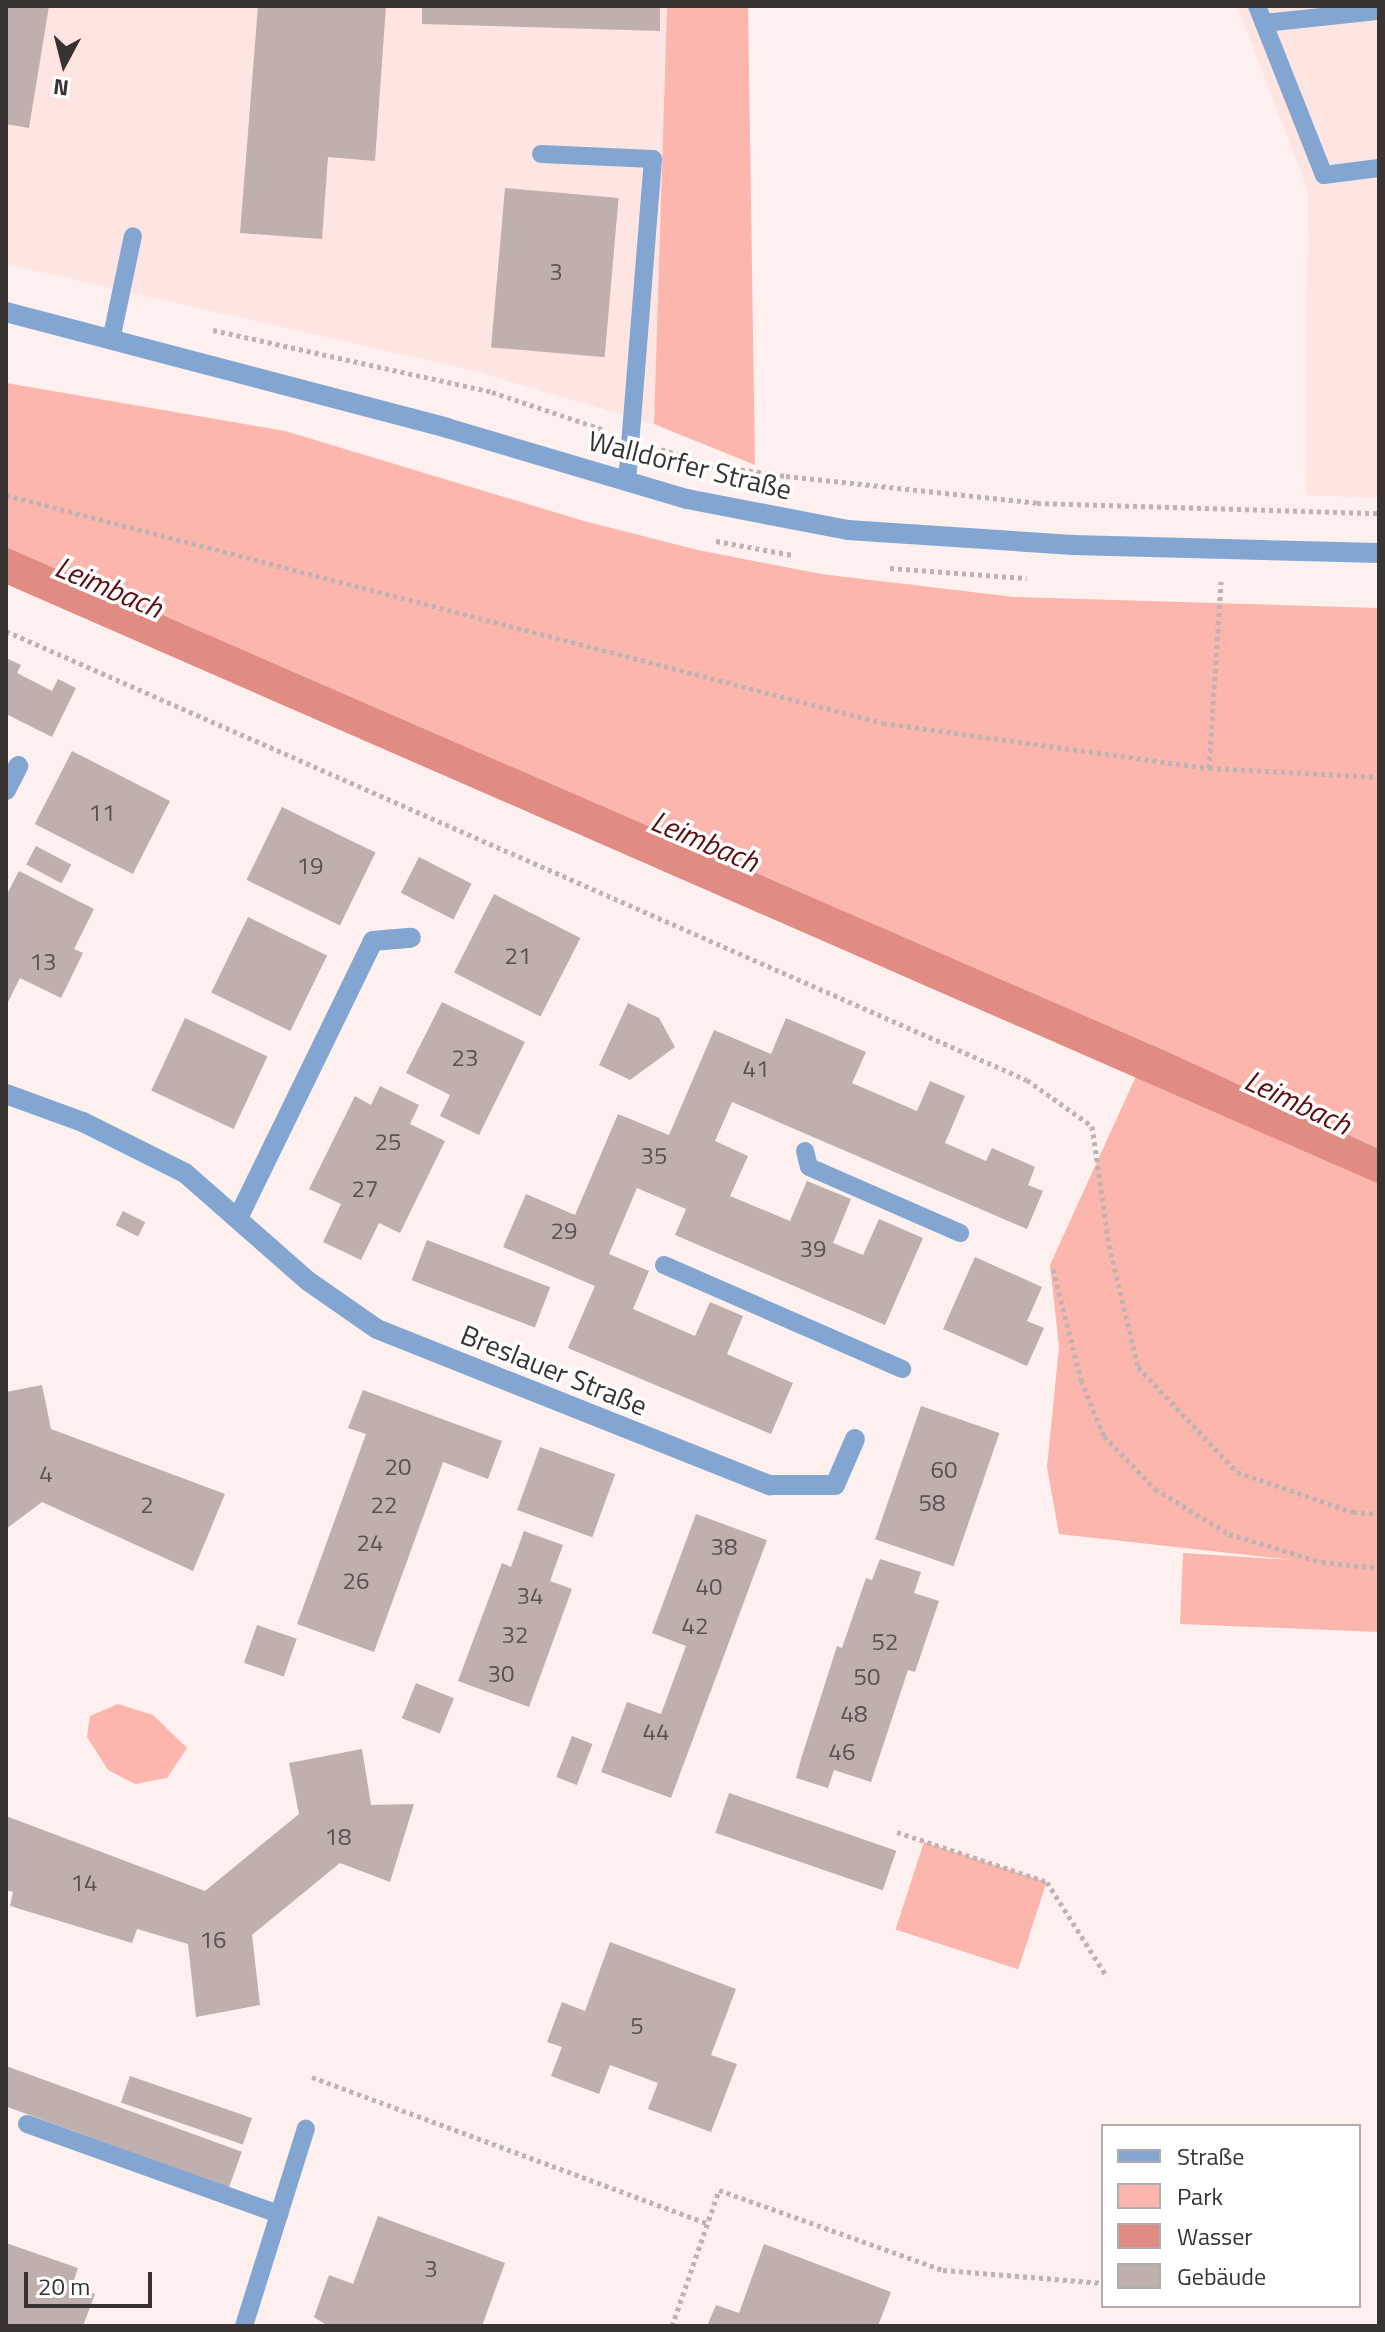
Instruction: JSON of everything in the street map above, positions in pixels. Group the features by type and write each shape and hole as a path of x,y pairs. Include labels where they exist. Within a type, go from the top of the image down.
{"street":[{"name":"Walldorfer Straße","path":"6,312 687,499 848,530 1222,551 1379,553"},
{"path":"6,790 18,766"},
{"path":"239,1216 373,941 411,938"},
{"name":"Breslauer Straße","path":"6,1094 83,1122 185,1173 239,1216 308,1281 377,1329 770,1485 835,1485 855,1439"}],"lane":[{"path":"1379,11 1260,15 1324,175 1379,168"},
{"path":"541,154 653,159 627,481"},
{"path":"111,340 133,236"},
{"path":"805,1151 809,1167 960,1233"},
{"path":"664,1265 902,1369"},
{"path":"27,2124 279,2214"},
{"path":"244,2326 306,2128"}],"path":[{"path":"196,326 492,392 709,465 1037,503 1379,513"},
{"path":"6,495 883,723 1209,768 1379,777"},
{"path":"1209,768 1222,551"},
{"path":"6,631 1027,1080 1092,1126 1109,1245 1138,1367 1237,1472 1353,1512 1379,1514"},
{"path":"1053,1269 1081,1380 1104,1436 1155,1489 1229,1534 1322,1562 1379,1568"},
{"path":"897,1832 1047,1882 1107,1977"},
{"path":"312,2077 707,2223"},
{"path":"672,2326 719,2190 943,2270 1101,2283"}],"shaded area":[{"path":"6,6 667,6 654,424 471,370 6,264"},
{"path":"1237,6 1379,6 1379,498 1306,495 1308,191"}],"green space":[{"path":"667,6 748,6 755,465 654,424"},
{"path":"6,383 285,431 584,521 698,550 821,574 1014,597 1379,608 1379,1149 1166,1051 6,547"},
{"path":"1137,1074 1379,1184 1379,1632 1180,1624 1183,1553 1293,1560 1059,1534 1047,1467 1059,1347 1050,1265"},
{"path":"118,1704 153,1715 187,1748 167,1778 135,1784 108,1770 87,1737 90,1716"},
{"path":"924,1842 1047,1882 1018,1969 896,1929"}],"water":[{"path":"6,547 1166,1051 1379,1149 1379,1184 6,584"}],"building":[{"path":"6,6 49,6 29,128 6,124"},
{"path":"258,6 386,6 375,161 328,157 322,239 240,233"},
{"path":"422,6 660,6 660,31 422,24"},
{"path":"505,188 619,198 605,357 491,347"},
{"path":"6,658 21,665 17,673 52,691 58,679 76,688 52,737 6,714"},
{"path":"72,751 170,801 133,874 35,824"},
{"path":"282,807 375,853 340,925 246,880"},
{"path":"36,846 71,865 61,883 26,865"},
{"path":"419,857 472,884 453,919 401,893"},
{"path":"19,871 94,909 74,949 83,953 61,998 20,978 6,1006 6,896"},
{"path":"494,894 580,938 540,1016 454,972"},
{"path":"248,917 327,956 290,1031 211,992"},
{"path":"442,1002 525,1042 479,1135 440,1116 450,1095 406,1073"},
{"path":"628,1003 659,1018 675,1047 630,1080 599,1065"},
{"path":"185,1018 267,1056 234,1129 151,1091"},
{"path":"786,1018 866,1052 852,1083 917,1111 930,1081 965,1096 945,1143 986,1161 992,1148 1035,1167 1028,1185 1043,1191 1027,1229 732,1102 715,1141 748,1156 730,1196 790,1221 807,1181 851,1199 833,1243 863,1255 879,1219 923,1238 885,1325 675,1235 686,1209 637,1188 609,1254 649,1271 633,1309 695,1336 710,1302 743,1316 727,1354 793,1383 771,1434 568,1348 595,1286 503,1247 526,1194 575,1215 618,1114 669,1135 714,1030 771,1054"},
{"path":"380,1086 419,1105 410,1124 445,1141 400,1233 379,1223 361,1260 323,1242 341,1204 309,1189 355,1096 371,1105"},
{"path":"123,1211 145,1222 138,1237 116,1225"},
{"path":"427,1240 550,1287 535,1327 412,1280"},
{"path":"975,1257 1042,1287 1027,1321 1044,1328 1027,1366 943,1329"},
{"path":"42,1385 51,1429 225,1494 193,1571 42,1502 6,1529 6,1392"},
{"path":"363,1390 502,1441 488,1479 443,1462 374,1652 297,1624 366,1434 348,1428"},
{"path":"921,1406 999,1433 954,1566 875,1539"},
{"path":"540,1447 615,1474 592,1537 517,1510"},
{"path":"696,1514 767,1540 671,1798 601,1772 627,1702 661,1714 686,1646 652,1633"},
{"path":"524,1531 563,1545 550,1581 572,1589 529,1707 458,1681 502,1563 511,1567"},
{"path":"880,1559 921,1572 914,1593 939,1601 915,1672 908,1670 871,1782 834,1770 828,1788 796,1778 837,1646 842,1648 866,1578 872,1580"},
{"path":"257,1625 297,1639 284,1676 244,1663"},
{"path":"416,1683 454,1698 440,1734 402,1718"},
{"path":"572,1736 593,1744 577,1785 556,1777"},
{"path":"362,1749 371,1805 414,1804 390,1882 340,1863 252,1935 260,2005 196,2017 188,1944 137,1929 132,1943 10,1906 13,1892 6,1890 6,1816 205,1891 299,1814 289,1763"},
{"path":"729,1793 896,1851 883,1890 715,1833"},
{"path":"610,1942 736,1989 711,2055 737,2064 711,2132 648,2109 658,2083 610,2065 599,2094 551,2076 562,2047 547,2042 562,2002 585,2011"},
{"path":"6,2066 242,2152 229,2188 6,2106"},
{"path":"130,2076 252,2118 243,2144 121,2102"},
{"path":"378,2216 505,2263 482,2326 328,2326 314,2317 329,2275 353,2284"},
{"path":"6,2243 78,2268 72,2286 95,2294 83,2326 6,2326"},
{"path":"764,2244 891,2292 878,2326 707,2326 716,2305 739,2313"}],"water label":[{"name":"Leimbach","path":"109,587"},
{"name":"Leimbach","path":"705,841"},
{"name":"Leimbach","path":"1298,1102"}]}
